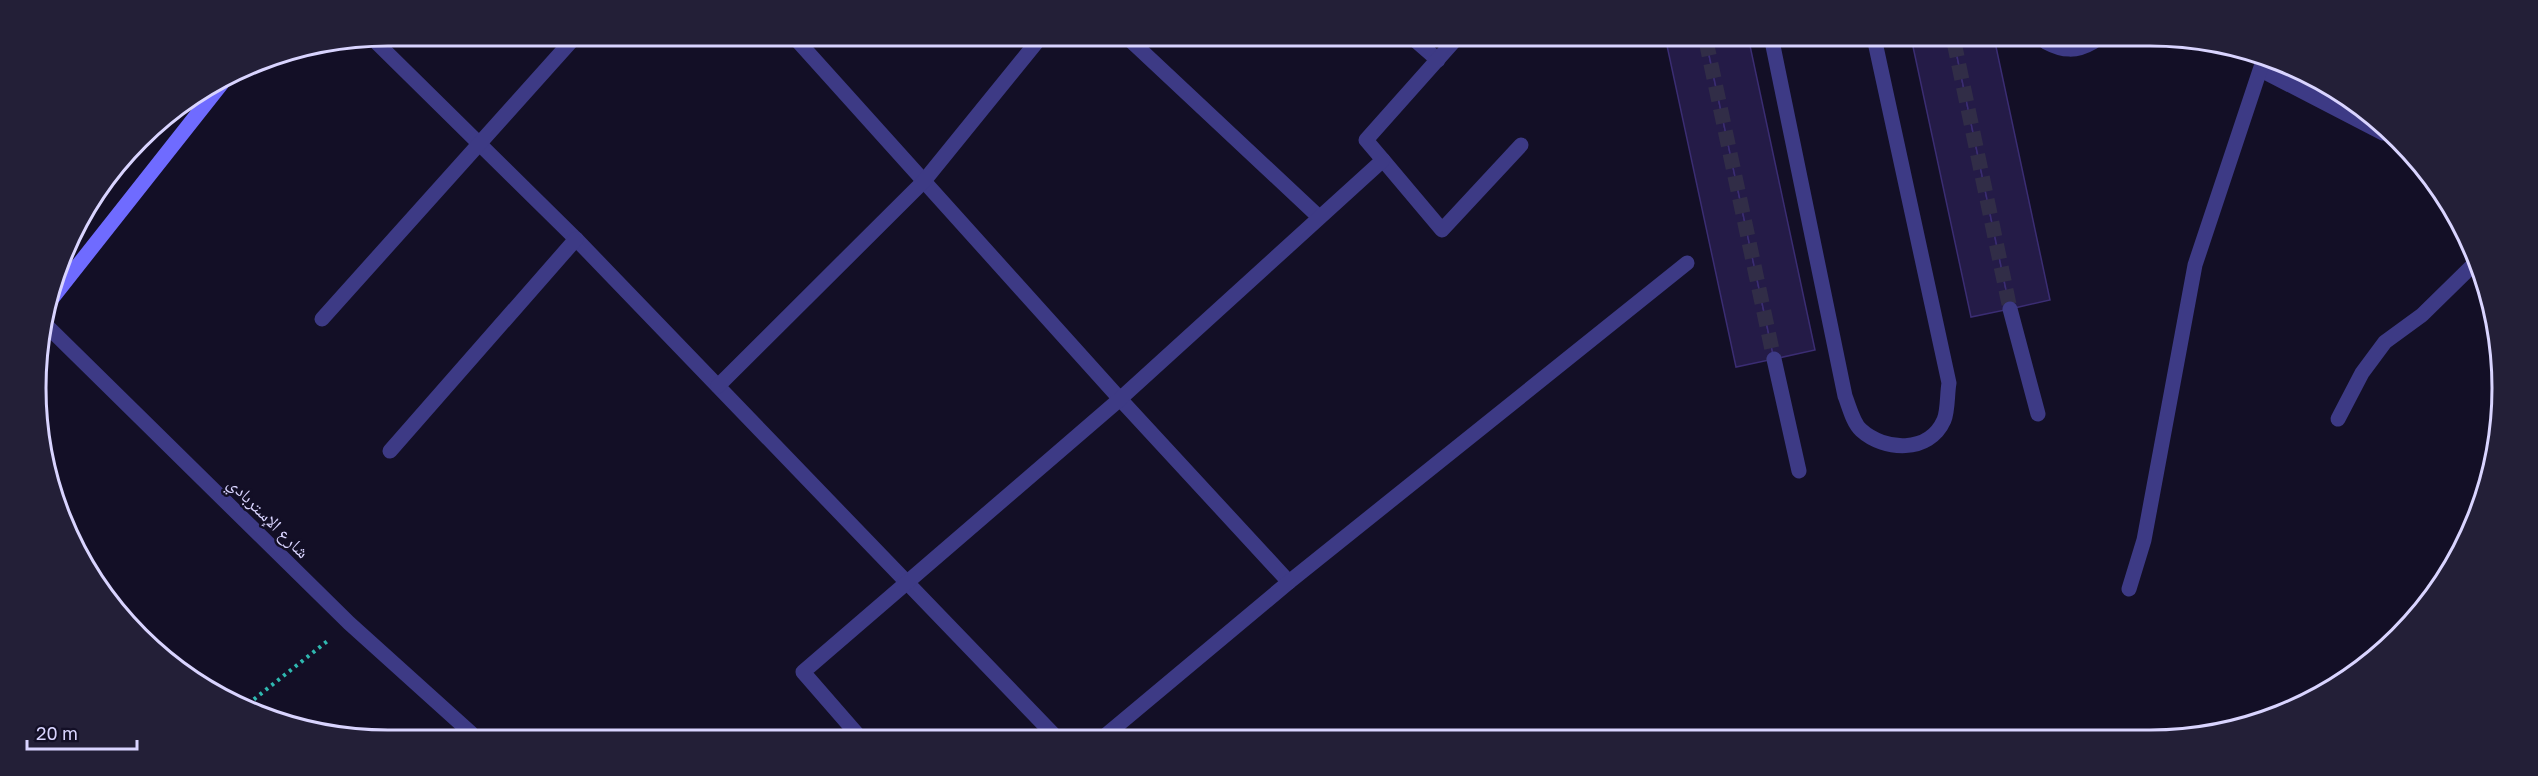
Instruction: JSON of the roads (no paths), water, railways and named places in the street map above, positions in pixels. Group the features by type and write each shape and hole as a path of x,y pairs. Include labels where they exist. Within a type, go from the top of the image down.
{"street":[{"path":"380,46 576,239 1049,730"},
{"path":"322,319 567,46"},
{"path":"802,46 1120,399 1289,582"},
{"path":"717,386 924,182 1034,46"},
{"path":"1136,46 1319,217"},
{"path":"1422,46 1438,60"},
{"path":"1450,46 1366,140 1442,230 1521,145"},
{"path":"1773,46 1845,396 1859,429 1885,446 1906,447 1928,438 1944,420 1949,383 1876,46"},
{"path":"2053,46 2076,51 2085,46"},
{"path":"2129,589 2144,540 2195,265 2262,66"},
{"path":"2265,67 2365,123"},
{"path":"63,284 211,96"},
{"path":"854,730 803,672 1120,399 1383,160"},
{"path":"390,451 576,239"},
{"path":"1112,730 1289,582 1686,263"},
{"path":"2338,419 2362,373 2385,342 2422,315 2470,268"},
{"path":"2010,309 2038,414"},
{"name":"شارع الإستربادي","path":"51,330 349,623 467,730"},
{"path":"1774,359 1799,471"}],"tunnel":[{"path":"1707,46 1774,359"},
{"path":"1955,46 2010,309"}]}
